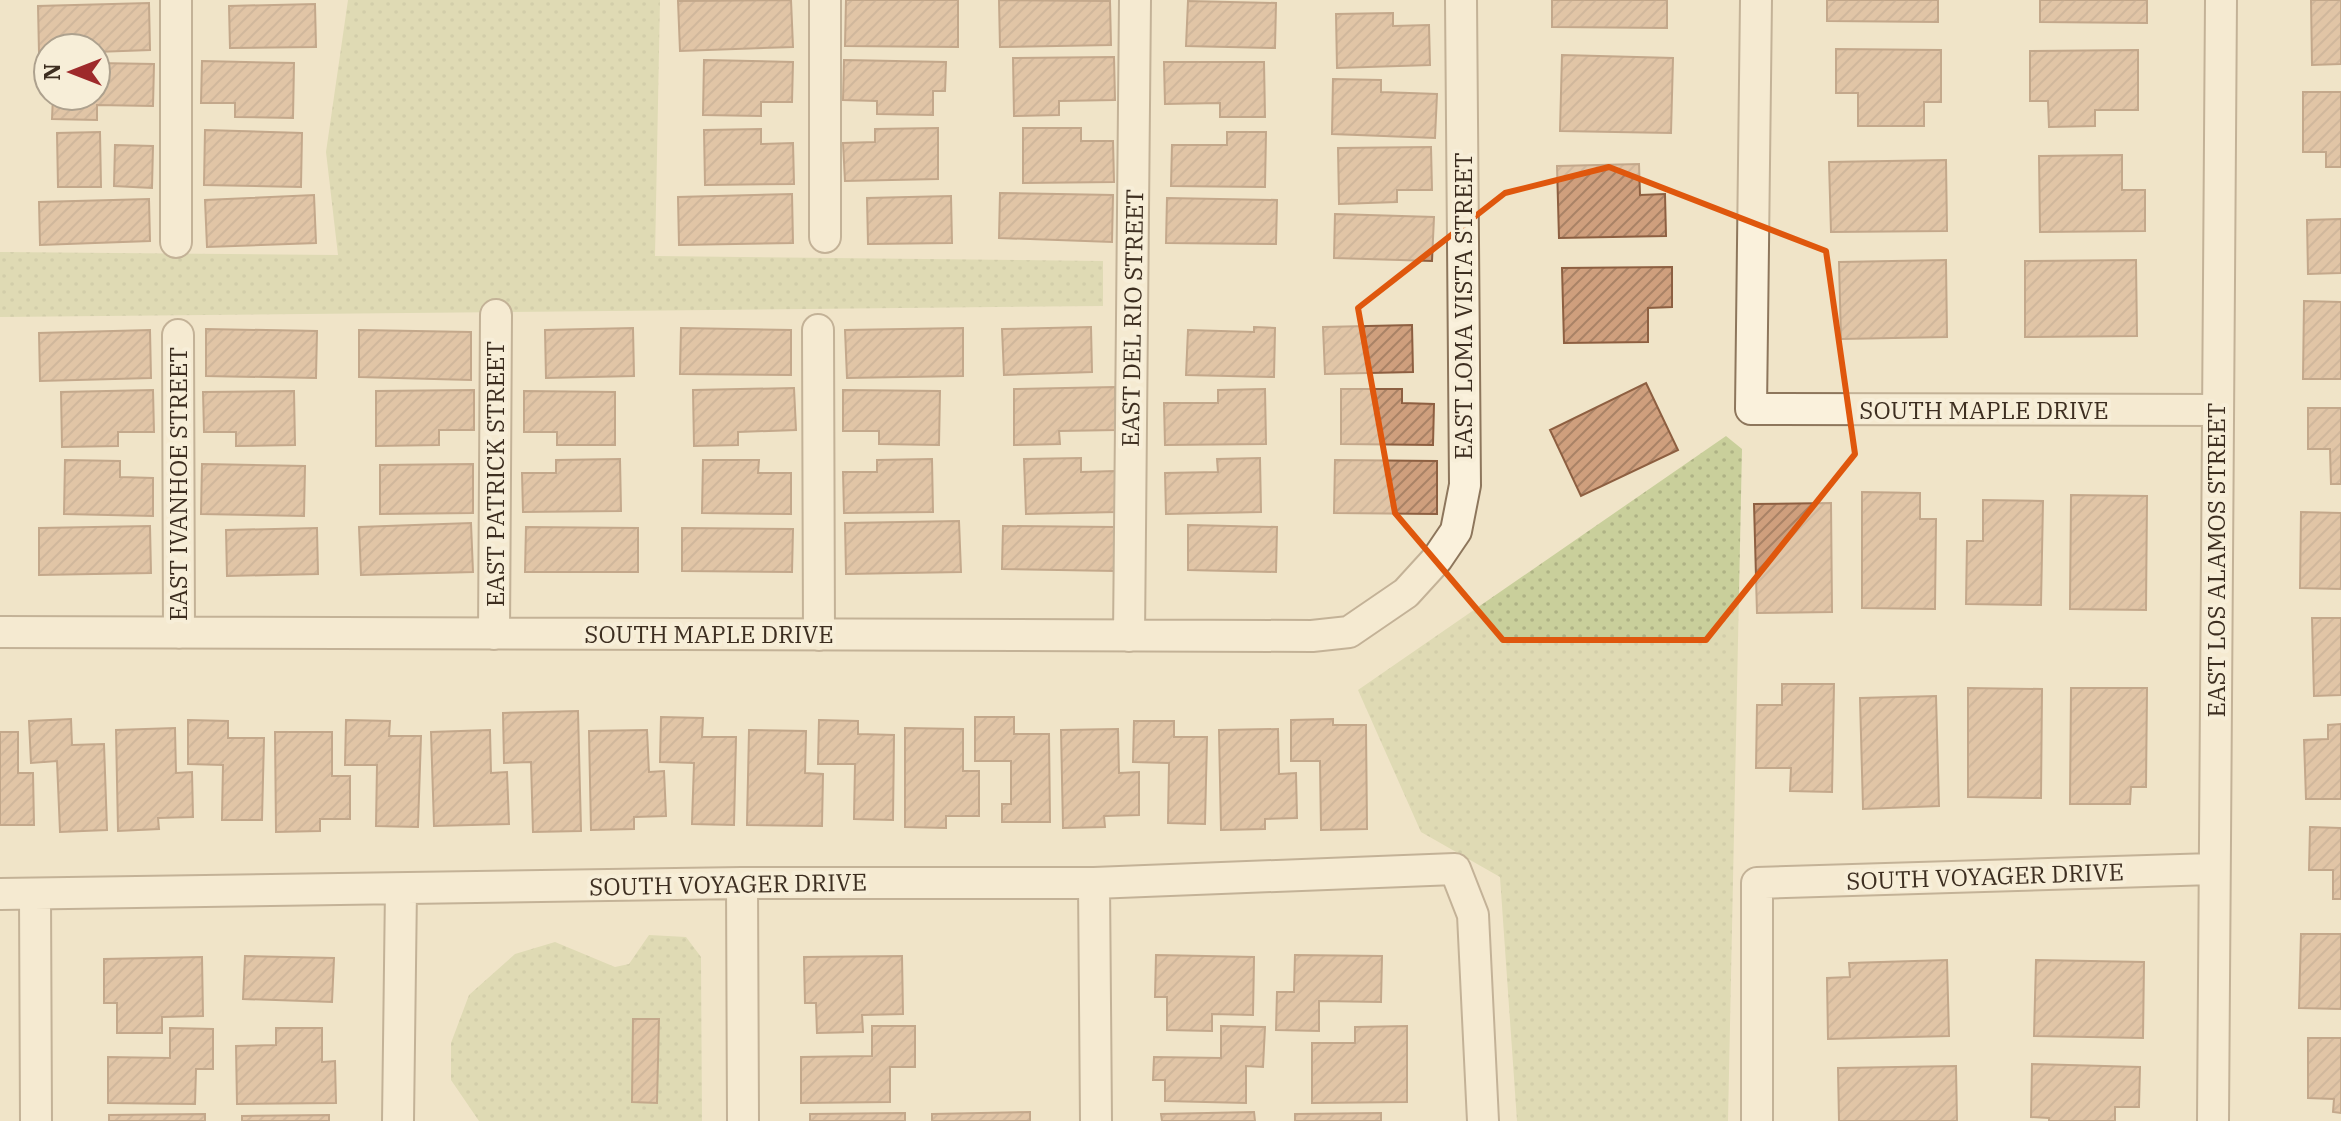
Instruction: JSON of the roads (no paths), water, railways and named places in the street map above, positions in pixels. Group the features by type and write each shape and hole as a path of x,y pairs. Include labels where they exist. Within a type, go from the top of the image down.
{"street":[{"path":"176,0 176,242"},
{"path":"825,0 825,237"},
{"name":"EAST DEL RIO STREET","path":"1129,636 1135,0"},
{"name":"EAST LOMA VISTA STREET","path":"1406,593 1437,559 1456,531 1465,485 1461,0"},
{"name":"SOUTH MAPLE DRIVE","path":"1756,0 1751,409 2217,410"},
{"name":"EAST LOS ALAMOS STREET","path":"2213,1121 2221,0"},
{"name":"EAST PATRICK STREET","path":"494,634 496,315"},
{"path":"818,330 819,635"},
{"name":"EAST IVANHOE STREET","path":"178,335 179,633"},
{"name":"SOUTH MAPLE DRIVE","path":"0,632 1312,636 1349,632 1406,593"},
{"name":"SOUTH VOYAGER DRIVE","path":"0,894 742,883 1094,883 1455,869 1473,915 1483,1121"},
{"name":"SOUTH VOYAGER DRIVE","path":"1757,1121 1757,883 2213,869"},
{"path":"742,883 743,1121"},
{"path":"1094,883 1096,1121"},
{"path":"398,1121 401,889"},
{"path":"35,895 36,1121"}]}
